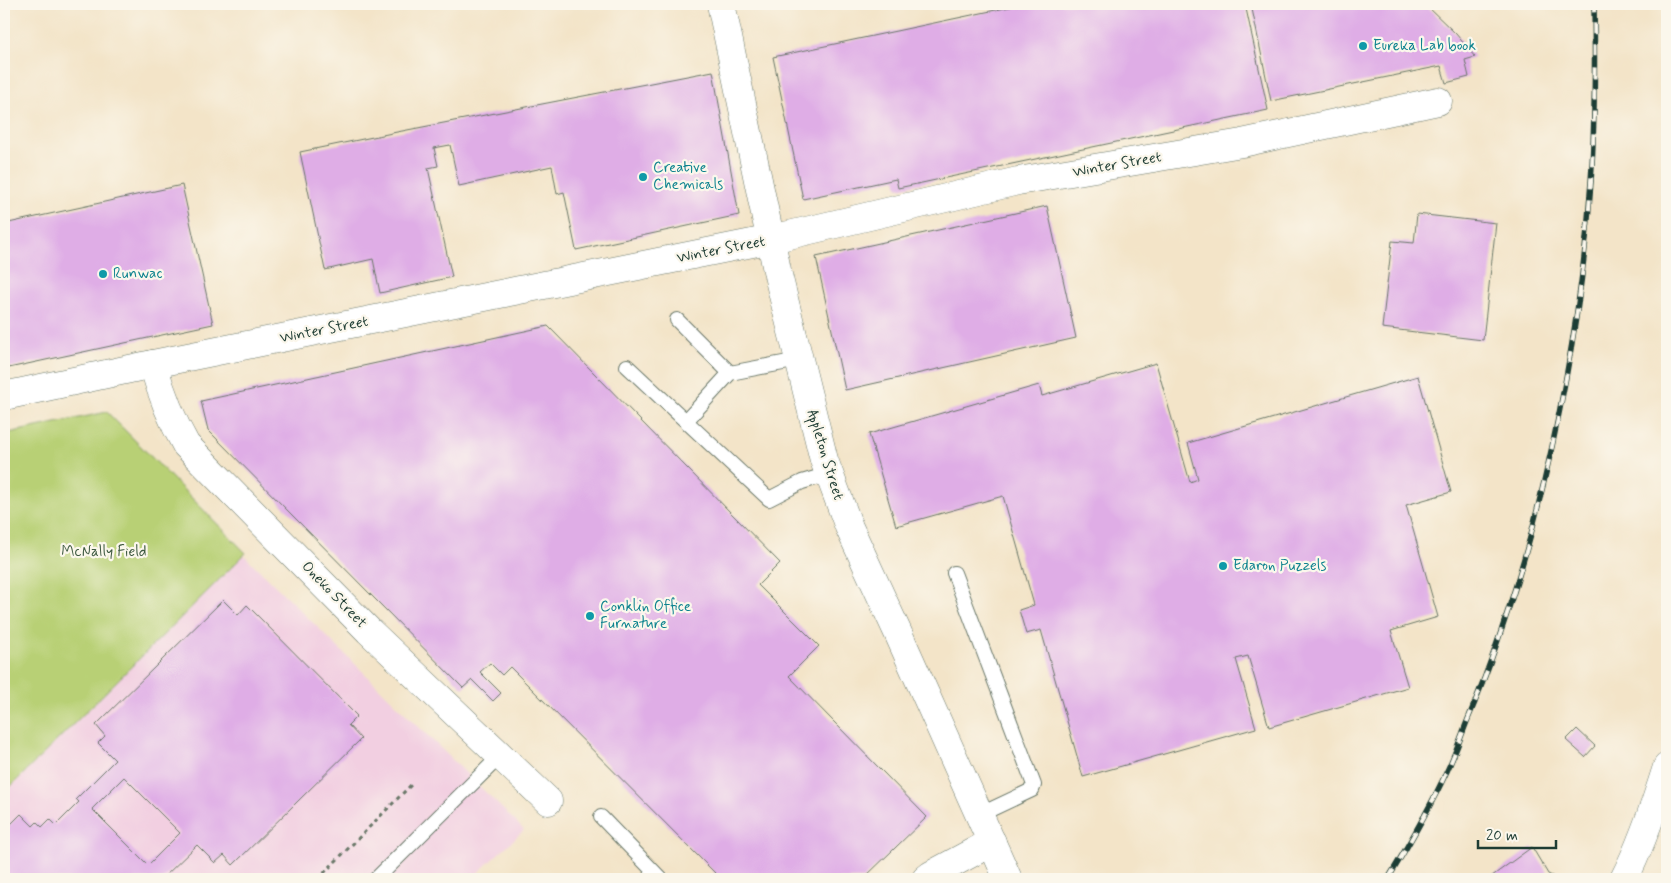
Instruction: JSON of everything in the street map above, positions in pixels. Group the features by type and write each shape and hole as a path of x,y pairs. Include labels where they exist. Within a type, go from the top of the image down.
{"street":[{"name":"Appleton Street","path":"721,4 772,239 778,276 824,460 849,527 1008,879"},
{"name":"Winter Street","path":"4,396 153,364 772,239 1018,181 1242,143 1438,101"},
{"name":"Oneko Street","path":"153,364 159,386 175,425 186,444 369,631 548,801"},
{"path":"1624,879 1655,806 1666,774"},
{"path":"926,879 930,875 992,842"}],"lane":[{"path":"678,320 730,373"},
{"path":"686,421 730,373 799,360"},
{"path":"627,366 768,499 802,482 829,474"},
{"path":"954,573 1034,785 1032,790 980,815"},
{"path":"376,879 500,756"},
{"path":"601,817 661,879"}],"path":[{"path":"318,879 411,785"}],"shaded area":[{"path":"244,555 524,830 471,879 4,879 4,794"}],"green space":[{"name":"McNally Field","path":"107,412 246,553 4,793 4,434"}],"building":[{"path":"1024,4 1245,4 1268,110 898,188 896,179 803,199 773,57"},
{"name":"Eureka Lab book","path":"1251,4 1425,4 1456,34 1475,57 1465,60 1469,77 1446,83 1441,66 1271,101"},
{"name":"Creative Chemicals","path":"713,71 739,215 576,250 564,192 557,194 552,166 459,186 450,145 434,148 438,166 428,168 452,277 380,293 373,259 325,270 300,152"},
{"name":"Runwac","path":"182,185 213,324 4,369 4,224"},
{"path":"1047,206 1076,338 845,390 816,257"},
{"path":"1417,214 1496,223 1483,340 1382,328 1392,241 1414,243"},
{"name":"Conklin Office Furnature","path":"548,326 780,563 758,585 819,646 789,676 927,817 863,879 721,879 510,667 502,675 490,663 480,672 501,693 493,701 472,680 463,688 208,430 201,401"},
{"name":"Edaron Puzzels","path":"1156,363 1190,482 1198,479 1188,443 1418,376 1451,492 1406,505 1438,617 1391,631 1408,687 1269,727 1248,656 1236,659 1256,728 1083,777 1041,630 1026,634 1019,610 1034,605 1003,496 896,526 869,434 1039,385 1042,396"},
{"path":"223,600 238,615 247,605 357,716 348,725 361,739 233,865 224,855 215,863 197,845 162,879 4,879 4,831 21,814 33,826 37,822 42,827 50,819 56,825 79,802 76,799 115,760 98,743 105,736 96,725","holes":["124,777 180,833 148,865 92,809"]},
{"path":"1577,729 1595,746 1585,757 1566,740"},
{"path":"1532,847 1548,874 1558,879 1488,879"}],"railway":[{"path":"1388,879 1426,812 1457,748 1485,677 1509,606 1542,491 1569,359 1587,227 1594,115 1594,4"}],"place":[{"name":"Eureka Lab book","path":"1363,46"},
{"name":"Creative Chemicals","path":"643,177"},
{"name":"Runwac","path":"103,274"},
{"name":"Edaron Puzzels","path":"1223,566"},
{"name":"Conklin Office Furnature","path":"590,616"}]}
